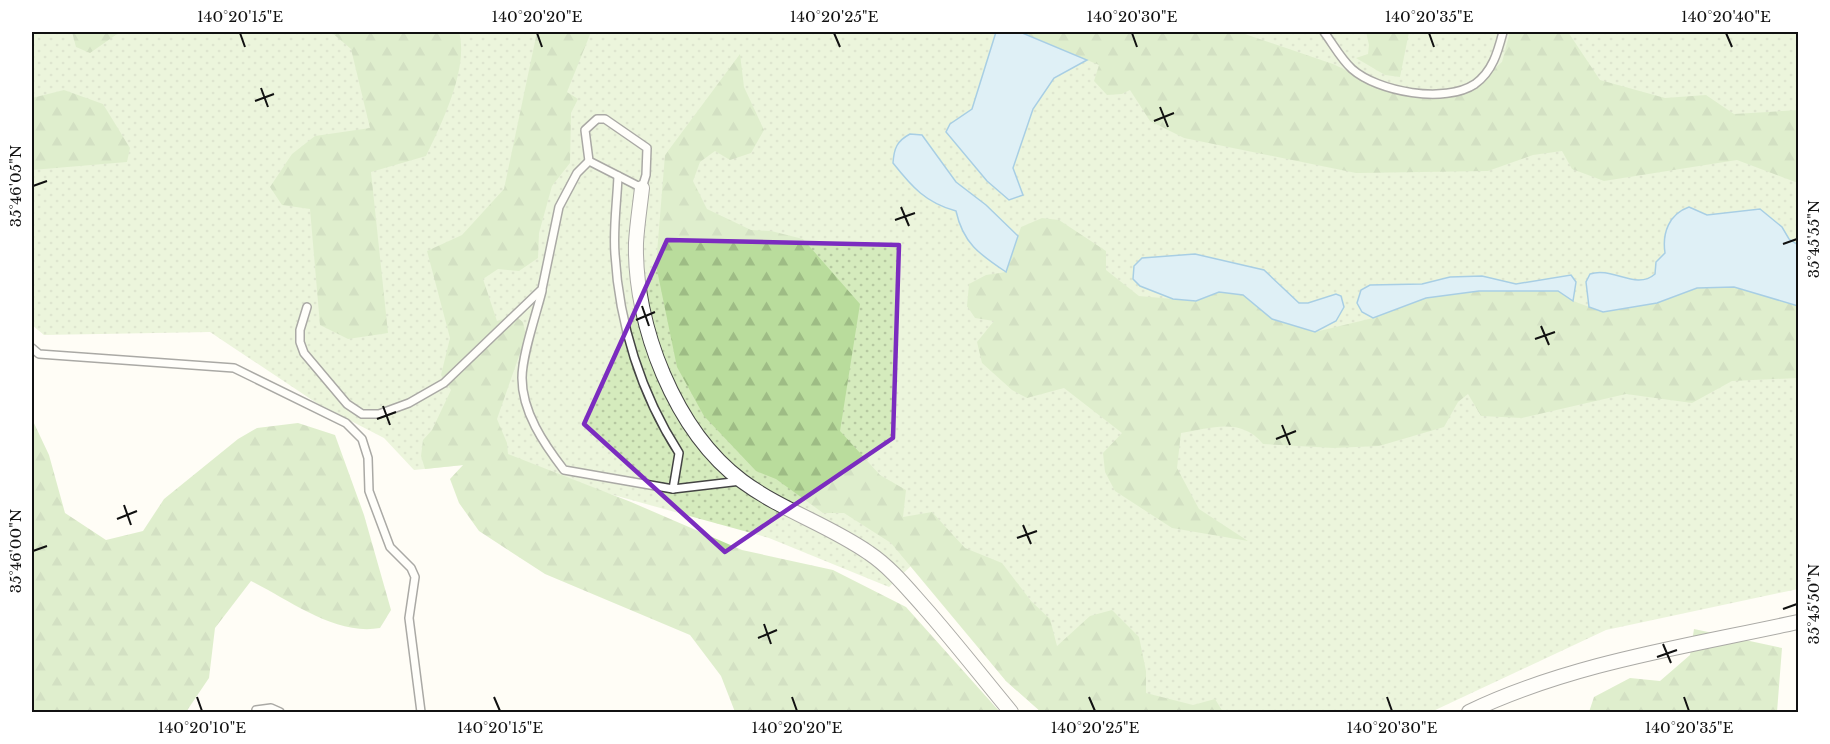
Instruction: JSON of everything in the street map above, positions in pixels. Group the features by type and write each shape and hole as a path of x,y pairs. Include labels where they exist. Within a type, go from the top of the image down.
{"street":[{"path":"642,188 636,243 639,285 662,371 681,411 704,445 741,481 869,553 895,574 955,642 1011,712"},
{"path":"1469,712 1541,683 1604,666 1798,622"}],"lane":[{"path":"1324,32 1353,70 1381,84 1407,92 1437,95 1475,84 1490,69 1497,55 1503,32"},
{"path":"605,119 647,148 647,167 642,188 618,176 589,161 585,130 597,120 605,119"},
{"path":"589,161 577,173 559,207 522,376 524,397 544,444 564,470 672,489 741,481"},
{"path":"618,176 615,253 625,328 649,401 679,453 672,489"},
{"path":"306,307 300,330 300,342 304,353 346,404 362,414 380,414 409,403 444,383 542,289"},
{"path":"32,348 39,354 234,368 346,423 362,439 368,458 369,491 390,547 411,568 415,577 409,618 421,712"},
{"path":"256,710 271,708 280,712"}],"highlighted area":[{"path":"667,240 899,245 893,438 725,552 584,424"}],"green space":[{"path":"32,32 1798,32 1798,589 1606,630 1431,712 1041,712 1006,681 912,565 889,587 769,538 494,462 414,470 384,438 318,404 210,332 44,335 32,325"},
{"path":"72,32 120,32 90,53 76,47"},
{"path":"331,32 459,32 461,46 460,62 452,95 426,156 371,172 388,333 348,339 320,325 310,209 282,205 270,187 292,154 315,136 370,128 351,49"},
{"path":"537,32 591,32 567,92 578,99 571,113 570,163 552,186 539,233 538,258 519,271 498,269 483,279 497,321 514,315 523,322 526,336 497,419 507,443 508,454 631,502 742,550 833,570 906,607 1000,712 735,712 721,676 690,635 545,574 479,531 459,503 450,479 463,465 425,469 421,456 423,440 432,430 451,390 441,375 450,338 427,251 462,235 504,189"},
{"path":"1020,32 1239,32 1333,64 1393,93 1442,97 1474,86 1502,62 1510,32 1568,32 1600,80 1665,98 1706,95 1734,114 1798,110 1798,183 1737,160 1604,181 1572,169 1562,151 1533,155 1488,171 1356,173 1184,138 1150,121 1130,90 1122,94 1107,95 1094,81 1099,65"},
{"path":"1366,32 1409,32 1400,77 1385,75 1356,58 1368,54 1369,45"},
{"path":"740,54 744,87 764,130 751,153 730,160 715,151 700,162 693,181 707,209 751,230 771,231 803,239 860,304 840,431 880,475 906,490 903,517 932,512 965,548 1002,563 1031,601 1050,619 1057,646 1090,616 1112,610 1139,637 1146,671 1146,693 1193,705 1215,699 1223,712 1041,712 1006,681 891,543 844,513 823,513 776,479 756,471 704,416 677,367 656,265 665,155"},
{"path":"64,90 103,104 130,148 127,162 32,170 32,98"},
{"path":"1042,218 1059,220 1106,251 1106,270 1139,296 1196,301 1219,292 1243,295 1272,319 1315,332 1373,318 1426,298 1479,291 1558,291 1573,301 1603,312 1657,303 1697,288 1734,287 1798,306 1798,378 1732,381 1692,403 1626,394 1522,418 1481,416 1468,394 1458,402 1444,427 1379,446 1333,448 1263,444 1245,430 1225,426 1181,433 1177,468 1199,509 1248,541 1172,528 1115,491 1105,472 1103,453 1122,433 1064,388 1027,398 1012,390 982,363 977,342 994,321 975,318 967,306 969,284 986,275 1006,272 1021,227"},
{"path":"32,419 49,455 65,513 106,540 143,531 164,499 238,439 257,428 298,423 335,435 364,515 391,610 380,628 346,627 313,615 251,581 215,628 209,678 186,712 32,712"},
{"path":"1694,629 1782,648 1777,712 1589,712 1594,697 1630,678 1660,681 1690,655"}],"water":[{"path":"996,32 1020,32 1087,60 1054,78 1033,109 1013,168 1023,195 1009,200 987,181 946,132 950,124 972,109"},
{"path":"910,134 922,135 956,182 986,205 1018,236 1006,272 973,247 963,231 956,211 936,204 920,193 893,163 897,146"},
{"path":"1689,207 1707,215 1760,209 1782,227 1789,239 1798,245 1798,306 1734,287 1697,288 1657,303 1603,312 1589,307 1586,282 1590,274 1607,273 1640,280 1648,279 1655,274 1656,262 1665,253 1668,225 1676,214"},
{"path":"1195,254 1264,270 1299,303 1308,303 1336,294 1341,296 1344,307 1336,321 1315,332 1272,319 1243,295 1219,292 1196,301 1173,299 1140,286 1133,279 1134,266 1142,258"},
{"path":"1571,275 1576,282 1573,301 1558,291 1479,291 1426,298 1373,318 1362,312 1357,303 1361,290 1370,285 1422,284 1450,277 1482,276 1516,284"}]}
